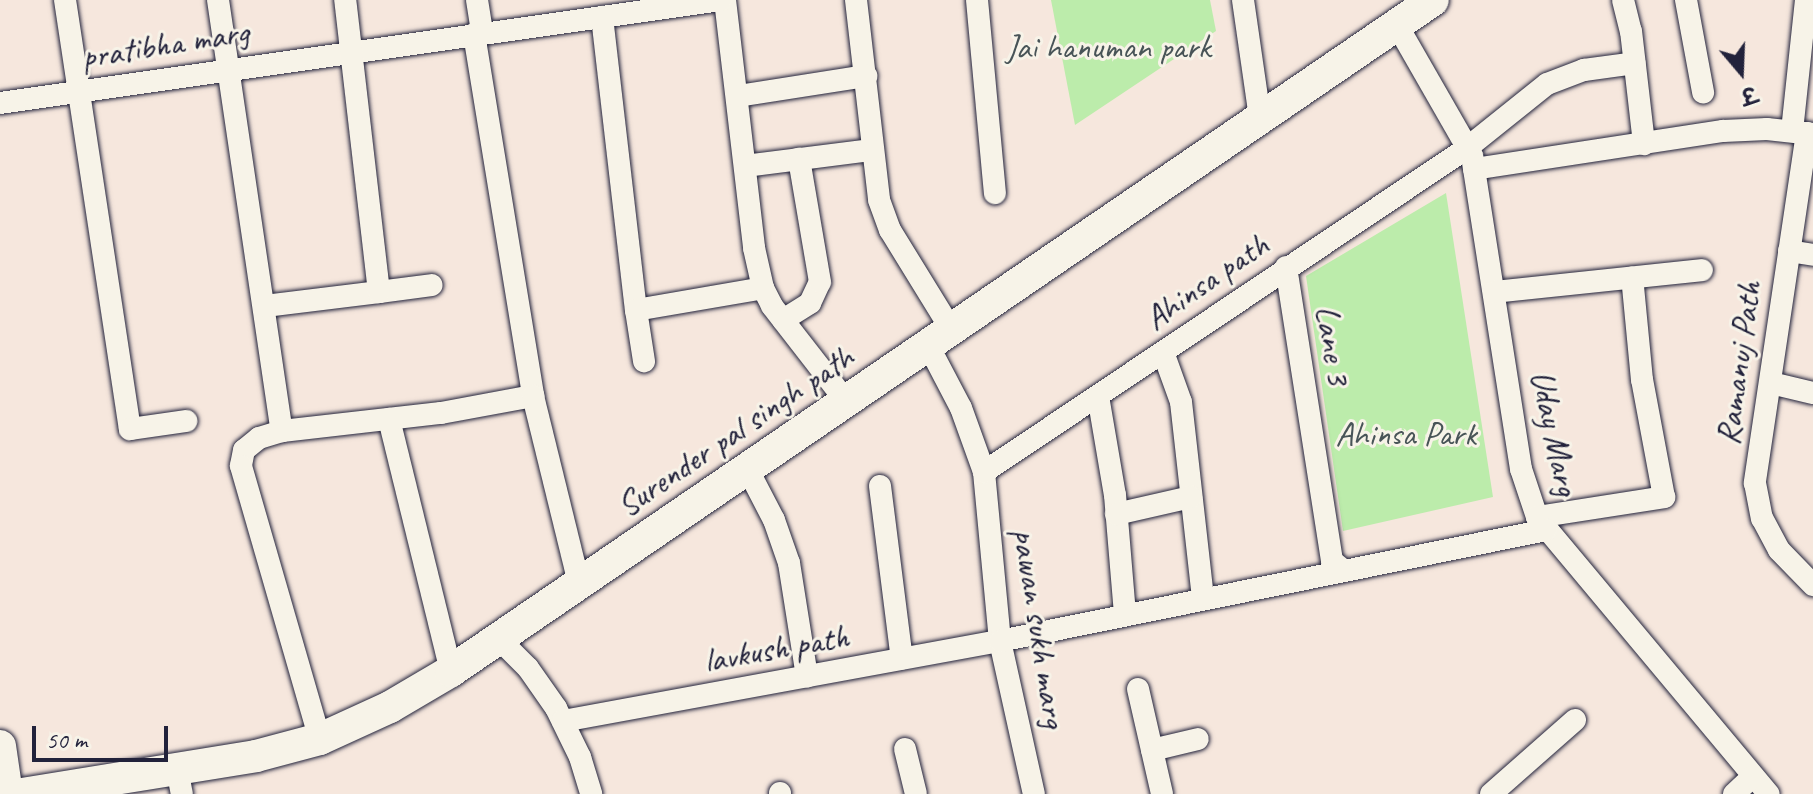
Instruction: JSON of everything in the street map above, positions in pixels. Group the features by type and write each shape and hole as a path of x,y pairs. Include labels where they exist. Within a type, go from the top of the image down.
{"street":[{"path":"65,0 130,429 186,421"},
{"path":"218,0 282,431"},
{"path":"345,0 379,292"},
{"path":"477,0 478,34 533,396 579,583"},
{"path":"723,0 738,96 754,248 763,288 783,320 846,401"},
{"name":"pratibha marg","path":"0,103 723,0"},
{"name":"pawan sukh marg","path":"856,0 879,200 940,337 984,472 1000,641 1034,794"},
{"path":"977,0 995,193"},
{"path":"1243,0 1260,118"},
{"name":"Surender pal singh path","path":"22,794 179,781 320,739 390,707 451,671 1433,0"},
{"path":"1623,0 1635,63 1644,144"},
{"path":"1686,0 1703,92"},
{"name":"Ramanuj Path","path":"1806,0 1804,133 1755,483 1762,518 1779,550 1813,585"},
{"path":"602,17 644,361"},
{"name":"Uday Marg","path":"1397,25 1470,158 1521,469 1542,524 1769,794"},
{"name":"Ahinsa path","path":"984,472 1286,267 1470,158 1547,84 1584,70 1635,63"},
{"path":"738,96 866,76"},
{"path":"1470,158 1644,144 1723,131 1804,133"},
{"path":"745,166 872,150"},
{"path":"783,320 810,303 820,282 799,159"},
{"path":"1789,251 1813,255"},
{"name":"Lane 3","path":"1286,267 1332,561 1343,570"},
{"path":"1494,292 1702,270"},
{"name":"lavkush path","path":"563,721 1000,641 1343,570 1664,497 1642,380 1632,277"},
{"path":"265,306 432,285"},
{"path":"636,310 763,288"},
{"path":"1163,352 1181,402 1203,599"},
{"path":"1771,383 1813,393"},
{"path":"320,739 241,466 244,450 259,438 282,431 389,419 533,396"},
{"path":"1098,396 1116,514 1125,615"},
{"path":"389,419 451,671"},
{"path":"747,468 774,520 789,563 807,677"},
{"path":"880,486 902,659"},
{"path":"1116,514 1191,497"},
{"path":"498,638 528,668 563,721 580,757 591,794"},
{"path":"1138,689 1162,794"},
{"path":"1491,794 1575,720"},
{"path":"1152,750 1198,739"},
{"path":"0,746 7,794"},
{"path":"905,749 916,794"},
{"path":"1734,794 1753,776"}],"green space":[{"name":"Jai hanuman park","path":"1051,0 1210,0 1216,31 1075,125"},
{"name":"Ahinsa Park","path":"1446,193 1493,497 1343,531 1306,276"}]}
